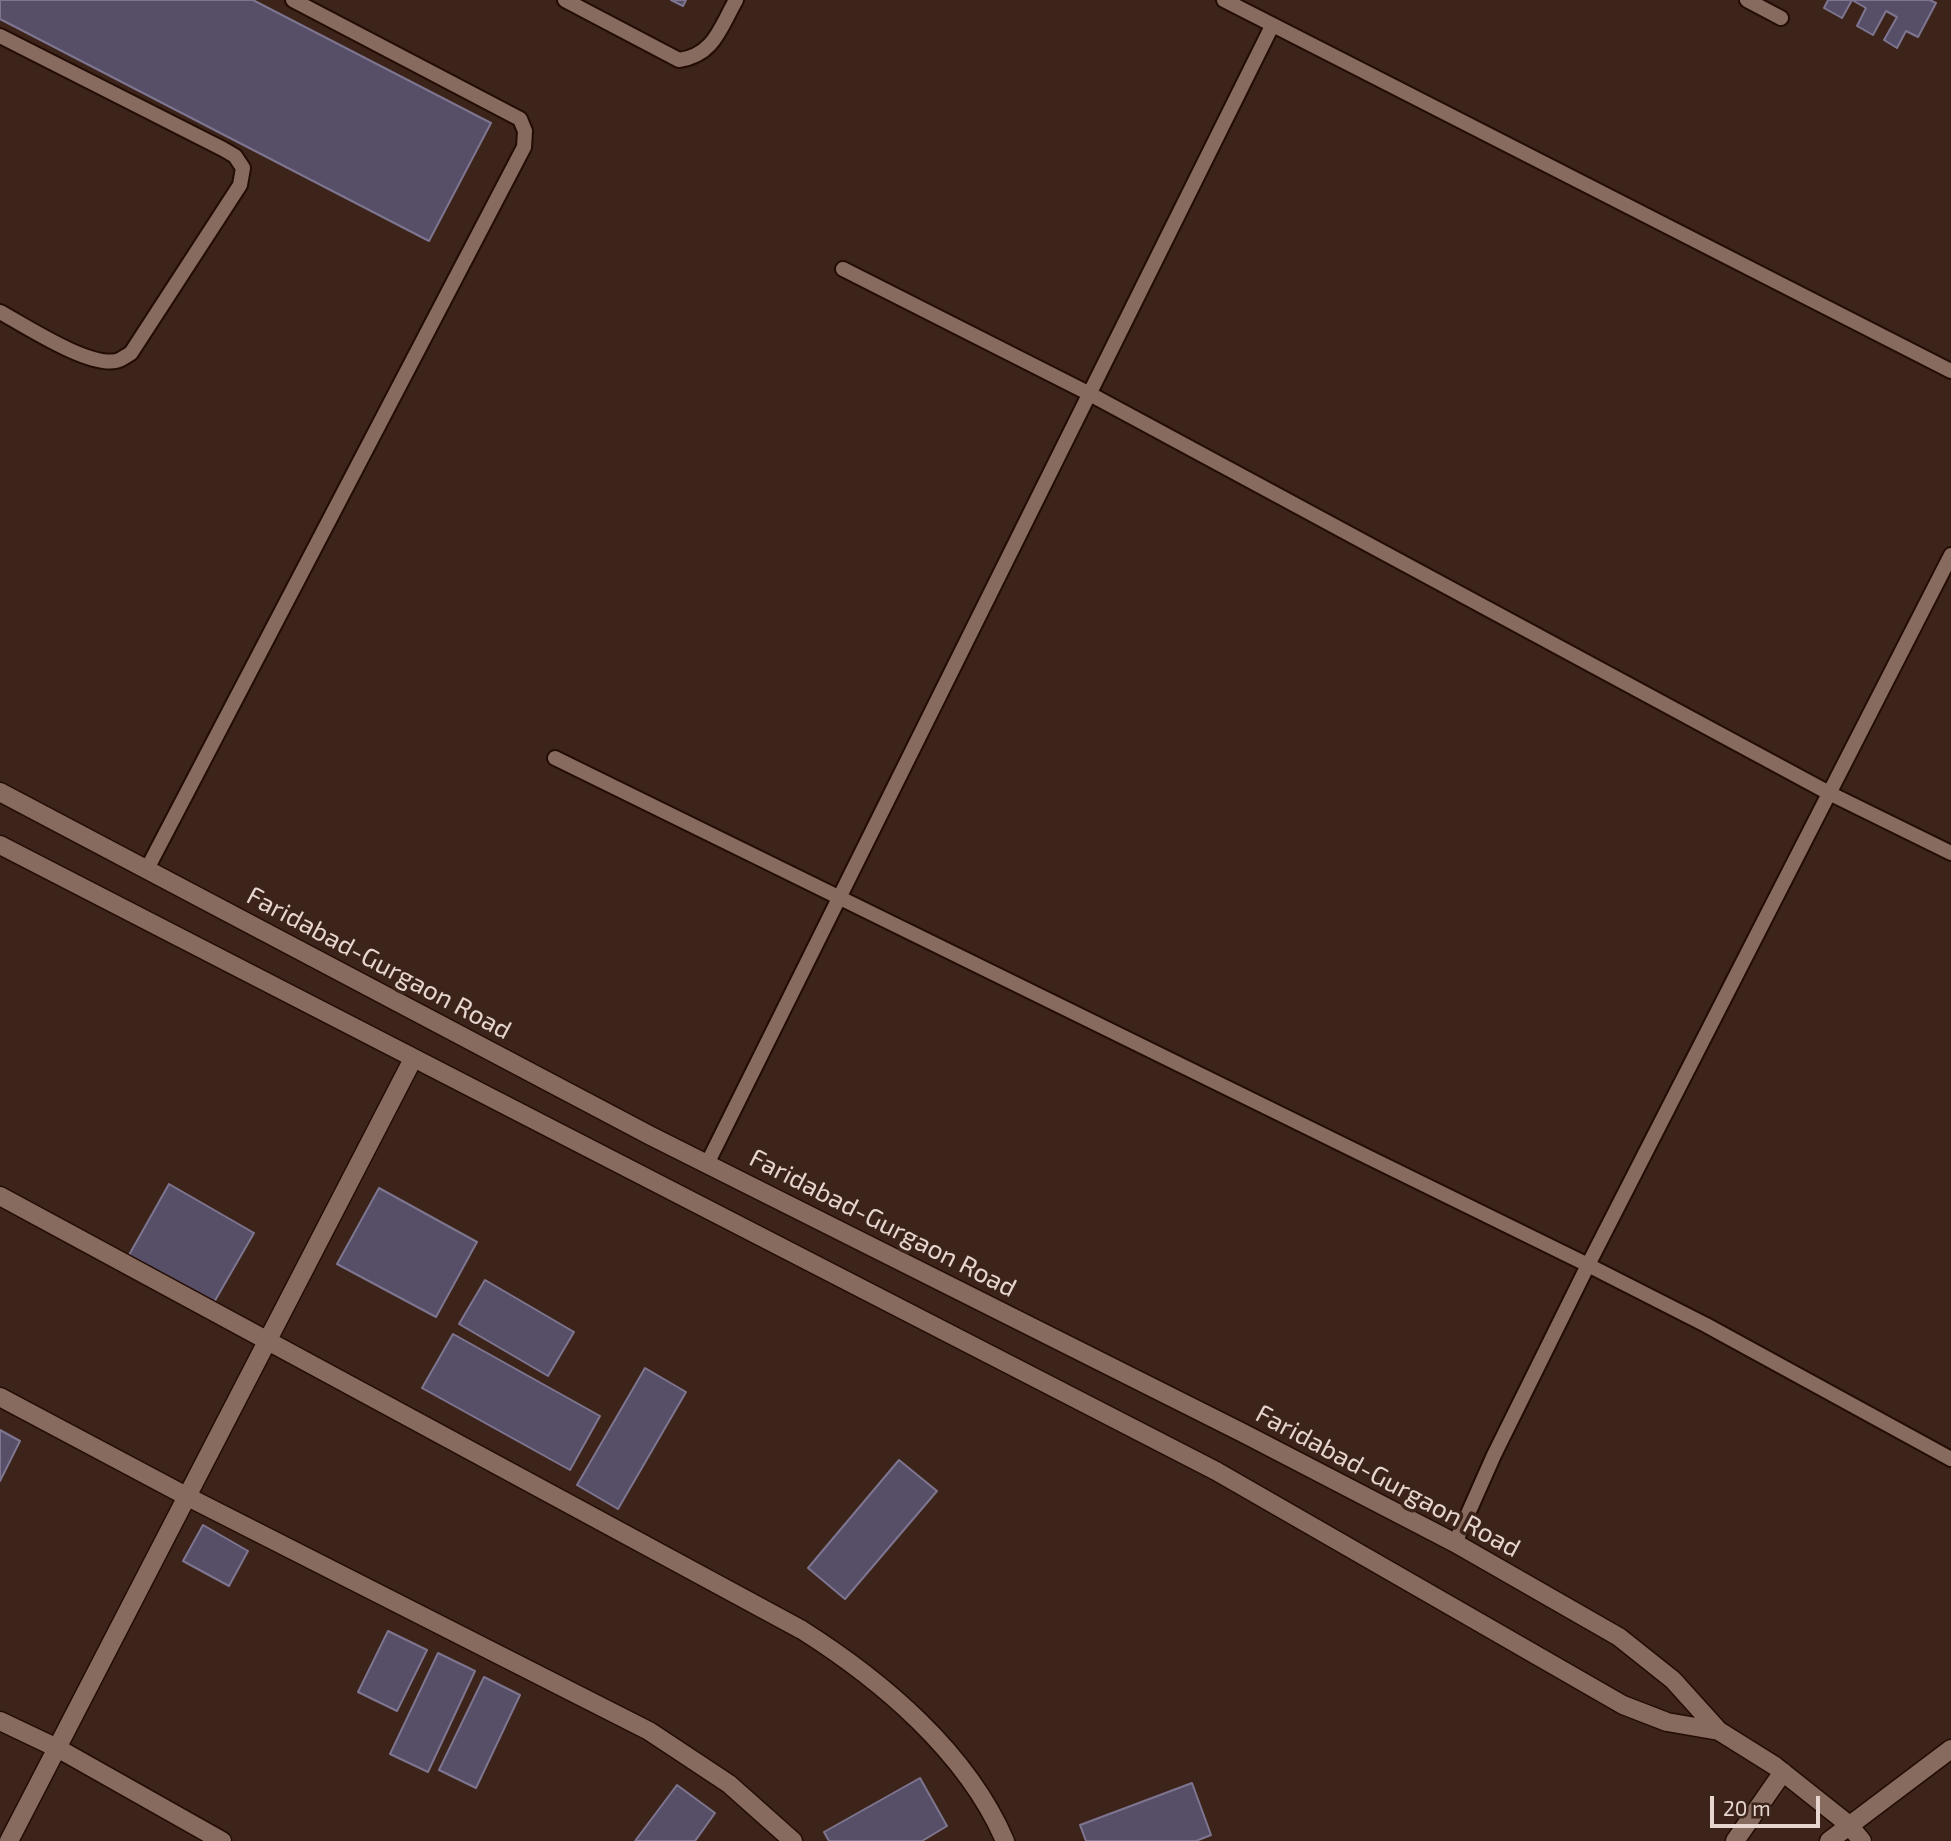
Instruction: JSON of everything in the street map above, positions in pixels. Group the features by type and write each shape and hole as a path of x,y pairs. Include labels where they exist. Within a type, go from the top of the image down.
{"main road":[{"name":"Faridabad-Gurgaon Road","path":"0,792 468,1041 709,1162 855,1240 1243,1433 1455,1544 1619,1637 1673,1680 1719,1731 1783,1772 1848,1824 1862,1841"},
{"name":"Faridabad-Gurgaon Road","path":"0,845 1216,1471 1623,1705 1667,1721 1719,1731"},
{"path":"9,1841 59,1749 413,1059"},
{"path":"0,1196 802,1630 843,1656 874,1679 924,1726 974,1788 1005,1841"},
{"path":"0,1396 188,1497 649,1731 729,1784 793,1841"},
{"path":"0,1721 59,1749 222,1841"},
{"path":"1829,1841 1848,1824 1951,1749"},
{"path":"1735,1841 1783,1772"}],"lane":[{"path":"147,869 524,147 525,131 520,119 293,0"},
{"path":"565,0 679,60 694,58 707,50 736,0"},
{"path":"1224,0 1951,371"},
{"path":"1747,0 1782,18"},
{"path":"709,1162 1272,26"},
{"path":"0,36 223,149 235,156 243,168 240,185 131,353 117,361 103,361 82,355 0,312"},
{"path":"843,269 1088,394 1829,793 1951,853"},
{"path":"1455,1544 1494,1455 1588,1265 1951,555"},
{"path":"555,758 1588,1265 1706,1325 1951,1459"}],"building":[{"path":"0,0 253,0 491,123 429,241 0,19"},
{"path":"671,0 686,0 683,6"},
{"path":"1828,0 1852,0 1842,18 1824,8"},
{"path":"1852,0 1930,0 1936,3 1918,37 1906,31 1897,48 1884,40 1897,17 1886,11 1873,35 1857,26 1866,8"},
{"path":"169,1184 254,1233 213,1304 129,1255"},
{"path":"379,1188 477,1242 436,1317 337,1264"},
{"path":"485,1280 574,1332 548,1376 459,1324"},
{"path":"453,1334 600,1416 570,1470 422,1388"},
{"path":"645,1368 686,1392 618,1509 577,1485"},
{"path":"0,1430 20,1441 0,1481"},
{"path":"899,1460 937,1491 845,1599 808,1568"},
{"path":"203,1525 248,1551 229,1586 183,1561"},
{"path":"388,1631 427,1650 397,1711 358,1692"},
{"path":"438,1653 475,1671 428,1772 390,1754"},
{"path":"484,1677 520,1695 476,1788 439,1770"},
{"path":"920,1778 947,1826 922,1841 829,1841 824,1832"},
{"path":"1192,1783 1211,1835 1196,1841 1086,1841 1080,1825"},
{"path":"677,1785 715,1813 695,1841 635,1841"}]}
